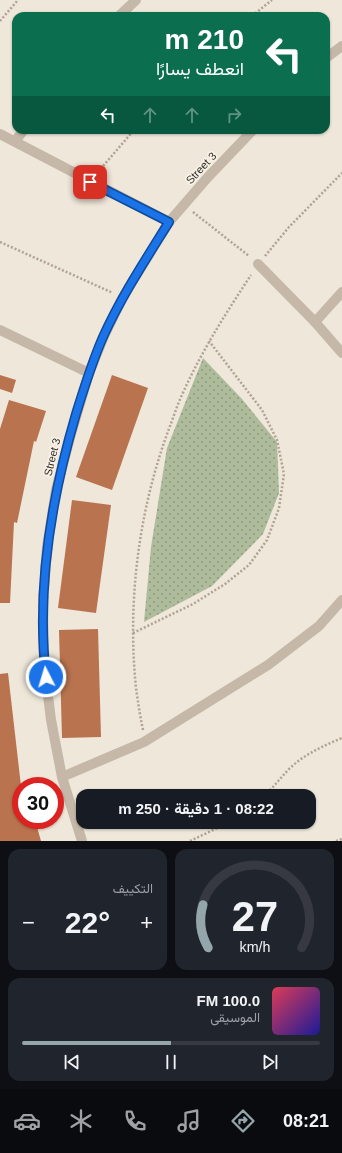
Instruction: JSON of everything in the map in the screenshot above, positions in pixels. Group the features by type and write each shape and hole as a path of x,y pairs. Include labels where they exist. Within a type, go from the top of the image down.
{"street":[{"path":"123,12 136,0"},
{"path":"330,55 342,46"},
{"path":"0,134 169,222"},
{"path":"15,141 21,134"},
{"name":"Street 3","path":"62,777 51,720 44,663 43,605 47,547 56,490 70,434 89,373 104,336 123,297 169,222 208,177 249,134"},
{"path":"258,264 315,322 342,353"},
{"path":"315,322 342,292"},
{"path":"0,330 89,373"},
{"path":"62,777 144,742 268,665 319,626 342,600"},
{"name":"Street 3","path":"64,783 82,841"}],"path":[{"path":"0,21 18,0"},
{"path":"257,12 272,0"},
{"path":"90,182 131,134"},
{"path":"144,742 136,687 133,633 136,572 145,512 160,453 181,396 209,342 258,264 289,227 342,173"},
{"path":"184,205 258,264"},
{"path":"0,242 123,297"},
{"path":"133,633 193,604 225,584 249,565 267,540 279,508 284,474 277,440 262,410 209,342"},
{"path":"270,789 299,760 320,747 342,738"},
{"path":"190,841 215,829"},
{"path":"336,841 342,839"}],"green space":[{"path":"203,358 242,399 277,442 279,493 263,534 212,586 144,622 151,547 167,448"}],"building":[{"path":"0,375 16,380 12,393 0,389"},
{"path":"112,375 148,388 112,490 76,477"},
{"path":"9,400 46,411 36,442 34,441 17,523 14,522 10,603 0,603 0,429"},
{"path":"72,500 111,505 96,613 58,608"},
{"path":"98,629 101,737 62,738 59,630"},
{"path":"8,673 20,777 12,777 12,829 38,829 41,841 0,841 0,674"}],"route":[{"path":"46,677 44,663 43,605 47,547 56,490 70,434 89,373 104,336 123,297 169,222 90,182"}]}
